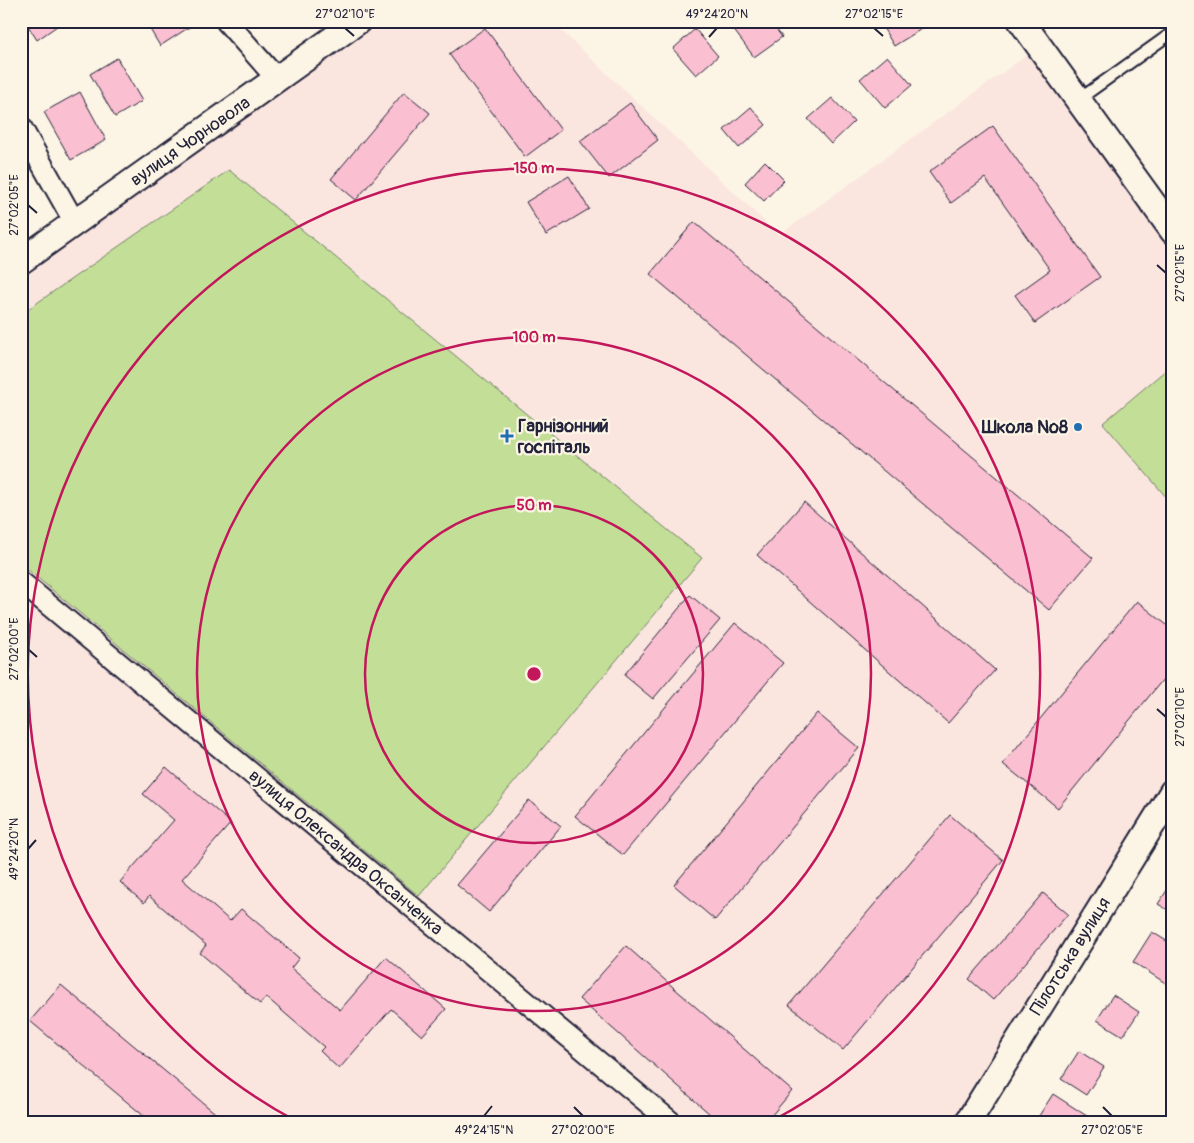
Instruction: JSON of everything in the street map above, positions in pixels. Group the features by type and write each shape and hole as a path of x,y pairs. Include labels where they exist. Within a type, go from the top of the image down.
{"street":[{"path":"226,21 277,79"},
{"name":"вулиця Чорновола","path":"21,261 358,21"},
{"path":"1021,21 1173,231"},
{"path":"21,127 75,223"},
{"name":"вулиця Олександра Оксанченка","path":"21,582 671,1122"},
{"name":"Пілотська вулиця","path":"968,1122 1173,791"}],"lane":[{"path":"1078,100 1173,32"}],"shaded area":[{"name":"Гарнізонний госпіталь","path":"373,21 551,21 779,235 1031,52 1173,248 1173,770 953,1122 21,1122 21,265"}],"green space":[{"path":"229,170 702,558 419,896 21,564 21,314"},
{"path":"1173,364 1173,505 1103,423"}],"building":[{"path":"25,21 54,21 57,26 37,40"},
{"path":"145,21 188,21 191,26 160,46"},
{"path":"727,21 770,21 782,37 754,57"},
{"path":"879,21 930,21 931,23 894,46"},
{"path":"485,28 561,130 525,157 449,54"},
{"path":"695,29 718,56 696,75 673,49"},
{"path":"887,56 912,85 885,108 860,79"},
{"path":"117,58 142,101 115,117 90,74"},
{"path":"80,92 106,140 71,160 44,112"},
{"path":"404,92 430,113 356,200 331,179"},
{"path":"832,98 854,122 831,144 808,119"},
{"path":"630,103 658,140 609,178 580,141"},
{"path":"751,107 766,125 739,148 724,130"},
{"path":"993,126 1100,277 1035,323 1015,295 1050,270 985,178 951,203 929,172"},
{"path":"765,161 784,180 764,201 745,183"},
{"path":"569,176 589,209 546,235 526,202"},
{"path":"694,222 1093,558 1049,610 650,274"},
{"path":"804,502 995,670 948,723 757,555"},
{"path":"690,595 720,620 653,699 624,675"},
{"path":"1137,601 1173,630 1173,667 1058,808 1003,764"},
{"path":"735,623 783,663 623,855 575,816"},
{"path":"817,713 859,748 715,920 674,885"},
{"path":"166,767 231,823 182,879 230,921 241,909 299,958 291,968 340,1010 386,957 446,1009 422,1036 391,1009 339,1069 320,1051 324,1047 266,997 260,1004 200,953 206,945 149,896 144,903 120,882 174,820 143,794"},
{"path":"529,800 561,826 489,912 457,885"},
{"path":"950,815 1003,860 843,1050 789,1005"},
{"path":"1173,881 1173,913 1158,904"},
{"path":"1043,893 1068,914 993,1000 969,979"},
{"path":"1152,932 1173,945 1173,988 1133,962"},
{"path":"626,946 792,1091 766,1122 719,1122 579,999"},
{"path":"61,985 226,1122 151,1122 30,1021"},
{"path":"1113,995 1139,1012 1123,1036 1097,1020"},
{"path":"1079,1051 1104,1067 1086,1095 1061,1079"},
{"path":"1053,1094 1093,1120 1092,1122 1035,1122"}],"place":[{"name":"Школа №8","path":"1078,427"},
{"name":"Гарнізонний госпіталь","path":"507,436"}]}
